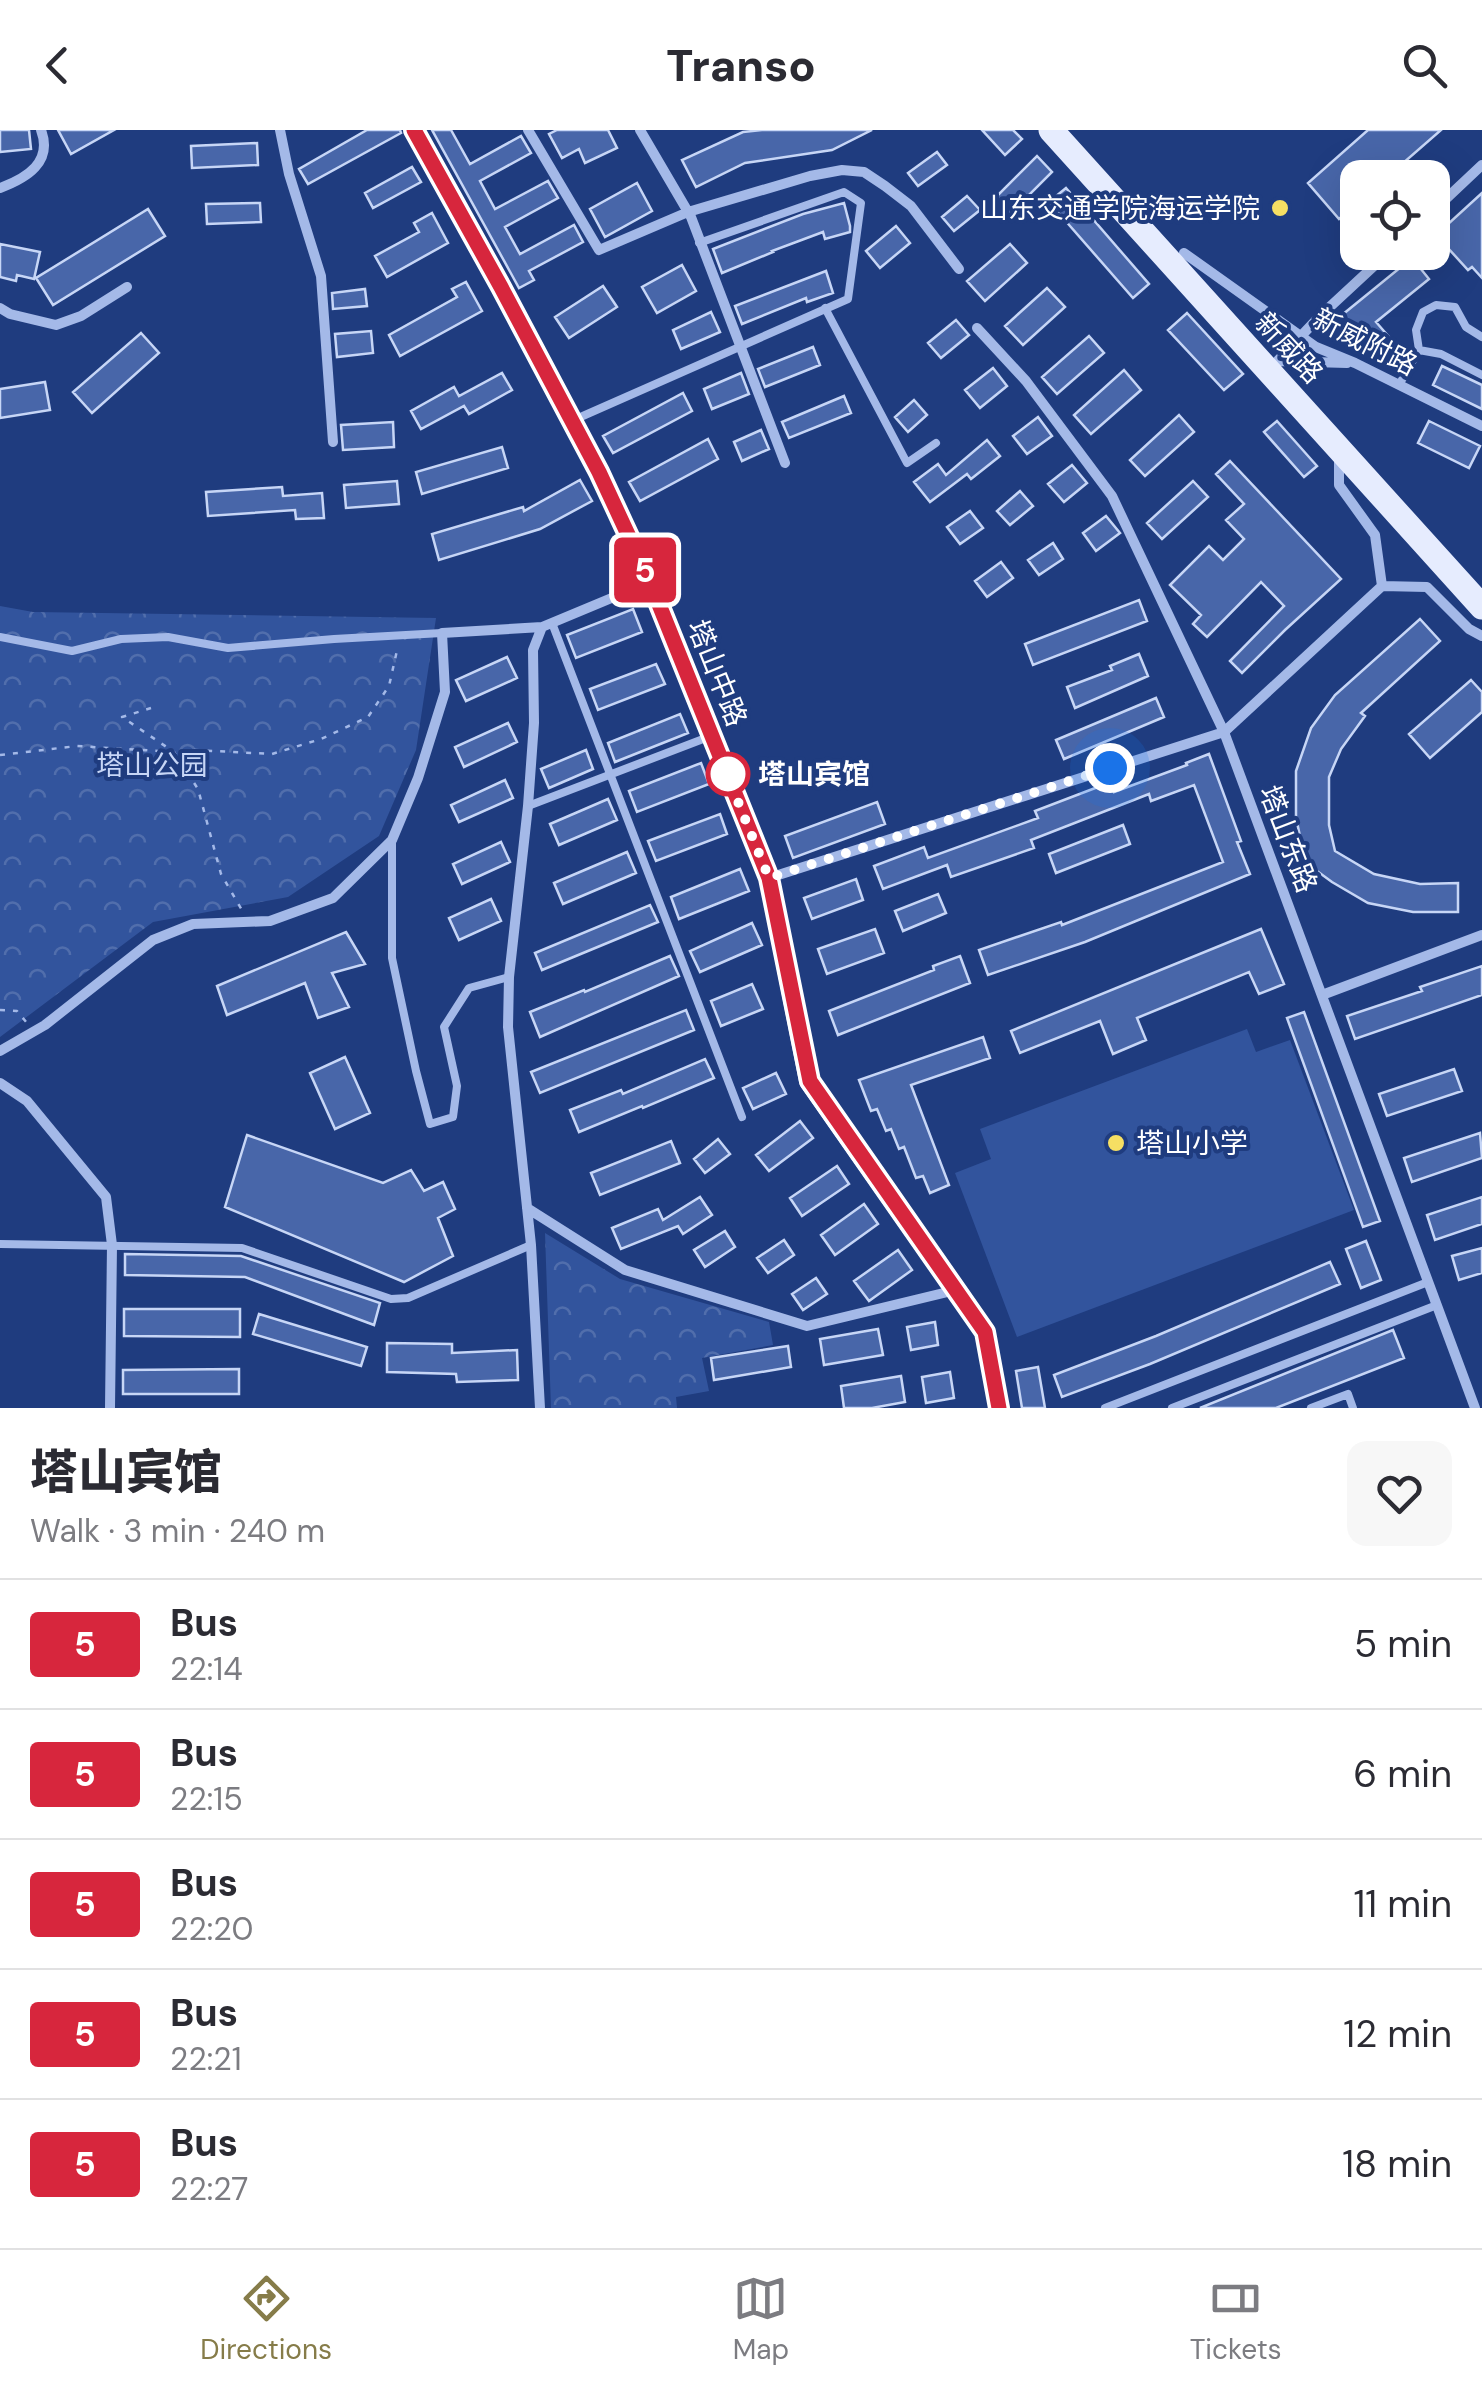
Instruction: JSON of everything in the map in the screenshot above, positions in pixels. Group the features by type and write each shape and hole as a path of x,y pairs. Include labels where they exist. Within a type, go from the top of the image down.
{"main road":[{"name":"新威路","path":"1052,130 1273,366 1313,397 1482,588"},
{"name":"新威路","path":"1072,130 1184,253 1476,618"}],"street":[{"path":"0,188 26,176 42,160 41,130"},
{"path":"280,130 289,174 321,276 333,442"},
{"name":"塔山中路","path":"414,130 572,420 650,582 769,878 810,1081 985,1332 998,1408"},
{"path":"528,130 599,250 688,212 842,170 864,172 910,206 959,269"},
{"path":"640,130 688,212 707,255 786,464"},
{"path":"1450,195 1482,166"},
{"name":"新威附路","path":"1184,253 1316,346 1482,426"},
{"path":"1273,366 1370,270"},
{"path":"0,308 56,325 81,316 127,287"},
{"name":"塔山东路","path":"977,328 1026,381 1112,496 1224,732 1475,1408"},
{"path":"1273,366 1355,363"},
{"path":"1340,447 1340,485 1375,536 1382,586"},
{"path":"0,1051 34,1031 152,940 192,924 270,921 332,898 392,840 418,778 445,692 442,633 547,625 650,582"},
{"path":"769,878 1224,732 1382,586 1427,587 1476,618 1482,636"},
{"path":"1476,618 1482,646"},
{"path":"540,1408 531,1245 508,1027 509,977 534,723 534,650 547,625"},
{"path":"1322,995 1482,935"},
{"path":"0,1083 27,1101 106,1197 112,1244 110,1408"},
{"path":"527,1208 625,1270 807,1326 956,1290"}],"lane":[{"path":"572,420 848,298 861,203 844,192 699,243"},
{"path":"1400,385 1419,350 1416,330 1423,312 1436,305 1455,307 1466,327 1482,337"},
{"path":"825,308 907,464 936,443"},
{"path":"1419,350 1441,354 1482,375"},
{"path":"547,625 611,774 742,1117"},
{"path":"0,637 72,651 121,639 168,636 228,648 442,633"},
{"path":"528,806 712,736"},
{"path":"392,840 392,958 430,1124 453,1117 457,1086 444,1026 469,988 509,977"},
{"path":"0,1244 242,1248 392,1299 408,1298 531,1245"},
{"path":"1105,1408 1428,1282"},
{"path":"1172,1408 1436,1305"},
{"path":"1312,1408 1348,1394 1353,1408"}],"path":[{"path":"0,755 77,746 272,754 321,739 368,717 389,686 400,635"},
{"path":"152,708 122,717 174,752 198,789 221,874 249,922"},
{"path":"0,1010 17,1010 34,1031"}],"green space":[{"name":"塔山公园","path":"0,606 33,612 436,618 416,750 379,836 288,897 153,922 0,1037"},
{"path":"1247,1029 1256,1052 1290,1040 1354,1210 1017,1337 955,1173 991,1159 980,1129"},
{"path":"545,1233 620,1279 769,1322 773,1345 702,1358 709,1391 676,1397 677,1408 551,1408"}],"building":[{"path":"0,130 29,130 31,149 0,152"},
{"path":"58,130 114,130 71,154"},
{"path":"367,130 401,133 308,184 299,169"},
{"path":"432,130 451,130 470,164 521,136 531,153 480,181 495,209 548,181 558,198 505,227 520,254 574,225 583,242 529,271 534,280 519,288"},
{"path":"557,130 608,130 617,148 585,163 579,149 562,158 549,134"},
{"path":"872,130 832,150 745,163 696,187 682,160 743,132"},
{"path":"982,130 1013,130 1022,139 1005,155"},
{"path":"1368,130 1441,130 1407,160 1340,160 1339,219 1308,183"},
{"path":"257,143 258,165 192,168 191,146"},
{"path":"937,152 947,165 918,186 908,173"},
{"path":"1037,156 1052,172 1009,215 993,200"},
{"path":"412,167 421,182 373,208 365,193"},
{"path":"637,183 652,211 605,237 590,209"},
{"path":"1066,188 1149,284 1133,298 1049,202"},
{"path":"1482,193 1482,278 1472,267 1468,270 1450,250 1450,222"},
{"path":"967,196 980,210 954,231 942,217"},
{"path":"260,203 261,222 207,224 206,204"},
{"path":"844,203 850,232 825,239 823,232 722,273 713,249 803,214"},
{"path":"148,209 165,236 53,305 36,278"},
{"path":"432,213 448,243 387,277 375,256 419,232 414,223"},
{"path":"896,226 910,243 880,268 866,251"},
{"path":"0,244 40,252 34,279 17,275 16,281 0,277"},
{"path":"1010,244 1027,263 985,301 967,281"},
{"path":"682,265 696,291 657,313 642,287"},
{"path":"1397,270 1422,270 1429,279 1376,322 1397,346 1380,360 1342,315"},
{"path":"826,271 833,293 807,302 806,298 742,324 735,306"},
{"path":"466,282 482,311 400,356 389,335 457,297 452,289"},
{"path":"603,286 617,307 569,338 555,317"},
{"path":"1047,288 1065,307 1023,345 1005,326"},
{"path":"365,289 367,306 333,309 332,293"},
{"path":"711,312 720,332 681,349 673,330"},
{"path":"1187,313 1243,374 1224,390 1168,330"},
{"path":"956,320 969,335 941,358 928,343"},
{"path":"371,331 373,353 337,357 335,334"},
{"path":"141,333 159,353 92,413 73,392"},
{"path":"1089,336 1104,353 1057,394 1042,377"},
{"path":"813,347 820,365 765,387 758,369"},
{"path":"1442,366 1482,385 1482,409 1433,385"},
{"path":"993,368 1007,386 980,408 965,390"},
{"path":"1124,370 1141,390 1091,434 1074,415"},
{"path":"502,373 512,390 469,414 464,406 421,429 411,411 454,387 459,396"},
{"path":"741,373 749,394 712,409 704,389"},
{"path":"45,382 50,410 0,418 0,389"},
{"path":"683,393 692,411 613,453 603,436"},
{"path":"844,396 851,413 789,438 782,422"},
{"path":"914,400 927,415 908,432 895,417"},
{"path":"1179,415 1194,432 1145,476 1130,460"},
{"path":"1038,417 1052,436 1027,454 1013,436"},
{"path":"1277,421 1317,466 1304,477 1264,432"},
{"path":"1429,421 1480,446 1469,468 1418,443"},
{"path":"393,422 394,447 343,450 341,425"},
{"path":"761,430 769,449 742,461 734,442"},
{"path":"708,439 718,459 640,501 629,482"},
{"path":"987,440 1000,456 971,479 967,474 930,502 914,482 938,464 946,475"},
{"path":"502,447 508,468 422,494 416,472"},
{"path":"1230,461 1341,579 1242,673 1230,661 1284,606 1261,582 1207,637 1193,624 1201,615 1170,585 1209,546 1223,560 1244,539 1226,520 1244,504 1216,474"},
{"path":"1072,465 1087,483 1064,502 1048,484"},
{"path":"580,480 592,501 540,529 439,560 432,534 523,507 524,511"},
{"path":"397,481 399,504 346,508 344,485"},
{"path":"1193,481 1208,497 1162,539 1147,523"},
{"path":"282,487 283,496 322,493 324,518 296,519 295,510 208,516 206,492"},
{"path":"1020,491 1033,506 1010,525 997,511"},
{"path":"970,511 983,528 960,544 947,527"},
{"path":"1106,516 1120,533 1096,551 1083,533"},
{"path":"1053,543 1063,559 1039,575 1028,560"},
{"path":"1001,562 1013,578 987,597 975,581"},
{"path":"1139,600 1147,621 1033,665 1025,644"},
{"path":"633,609 642,632 576,658 567,635"},
{"path":"1420,619 1440,641 1361,713 1365,716 1341,749 1329,777 1329,825 1335,851 1374,874 1420,884 1458,883 1458,912 1413,912 1368,903 1306,863 1296,818 1296,771 1311,728 1335,695"},
{"path":"1139,654 1148,676 1075,708 1067,687 1112,670 1110,666"},
{"path":"507,657 517,678 466,701 456,680"},
{"path":"656,664 665,684 598,710 590,689"},
{"path":"1471,680 1482,692 1482,712 1430,758 1409,734"},
{"path":"1156,698 1164,717 1064,759 1056,740"},
{"path":"680,714 688,733 615,762 608,743"},
{"path":"508,723 517,742 464,767 455,747"},
{"path":"586,750 593,769 549,788 541,769"},
{"path":"1209,754 1250,874 1085,942 988,975 979,950 1061,922 1062,925 1223,862 1194,785 1151,801 1149,794 1031,840 1034,848 951,877 947,865 883,889 874,866 924,847 928,858 1038,818 1035,811 1111,782 1114,792"},
{"path":"701,763 709,784 637,812 629,791"},
{"path":"505,780 513,798 459,822 451,805"},
{"path":"608,799 617,820 559,845 550,824"},
{"path":"877,802 885,824 793,858 785,836"},
{"path":"720,814 727,834 656,861 648,841"},
{"path":"1123,825 1130,844 1056,873 1049,854"},
{"path":"501,842 510,862 462,884 453,864"},
{"path":"627,852 636,873 563,904 554,883"},
{"path":"740,869 749,891 679,919 671,897"},
{"path":"856,879 863,900 812,919 804,898"},
{"path":"938,894 946,913 903,931 895,911"},
{"path":"491,899 501,921 459,940 449,918"},
{"path":"650,905 658,922 542,970 535,953"},
{"path":"752,923 762,945 700,972 690,951"},
{"path":"875,929 884,953 827,974 818,949"},
{"path":"1261,929 1284,984 1259,994 1249,972 1137,1018 1146,1040 1113,1054 1100,1021 1020,1053 1011,1031"},
{"path":"346,932 365,964 332,973 349,1007 318,1018 305,983 227,1015 217,986"},
{"path":"670,956 679,976 540,1037 530,1012"},
{"path":"960,956 970,983 838,1035 829,1011"},
{"path":"1482,966 1482,995 1355,1039 1347,1016"},
{"path":"752,984 763,1009 721,1026 711,1001"},
{"path":"686,1010 694,1030 540,1093 531,1072"},
{"path":"1304,1012 1380,1221 1363,1227 1287,1018"},
{"path":"983,1037 990,1058 911,1085 949,1185 930,1193 923,1176 916,1178 904,1147 899,1149 891,1129 886,1131 877,1109 871,1111 859,1080"},
{"path":"345,1057 370,1113 335,1129 310,1073"},
{"path":"705,1059 714,1078 579,1132 570,1110 621,1090 623,1094"},
{"path":"1454,1069 1462,1091 1387,1116 1379,1094"},
{"path":"776,1073 786,1094 753,1109 743,1088"},
{"path":"800,1121 813,1138 769,1171 756,1155"},
{"path":"1480,1133 1482,1158 1412,1182 1404,1158"},
{"path":"247,1135 383,1183 411,1170 424,1191 443,1182 455,1209 438,1218 453,1256 404,1282 225,1207"},
{"path":"718,1139 730,1154 705,1173 694,1159"},
{"path":"671,1141 680,1163 600,1195 591,1173"},
{"path":"837,1166 849,1184 802,1216 790,1198"},
{"path":"700,1197 712,1215 683,1234 678,1226 621,1249 612,1228 658,1209 663,1220"},
{"path":"1482,1197 1482,1224 1435,1240 1427,1215"},
{"path":"864,1204 878,1224 835,1255 821,1235"},
{"path":"725,1231 735,1247 705,1267 694,1250"},
{"path":"784,1240 794,1255 768,1273 757,1258"},
{"path":"1366,1241 1381,1280 1361,1288 1346,1249"},
{"path":"1482,1248 1482,1273 1459,1280 1452,1256"},
{"path":"898,1250 912,1270 869,1301 854,1281"},
{"path":"125,1254 241,1256 380,1303 374,1325 245,1277 125,1275"},
{"path":"1330,1262 1340,1284 1062,1397 1054,1375"},
{"path":"816,1278 827,1294 803,1310 792,1294"},
{"path":"124,1309 240,1309 240,1337 124,1336"},
{"path":"259,1314 367,1347 361,1366 253,1334"},
{"path":"935,1322 938,1345 911,1350 907,1327"},
{"path":"878,1329 883,1355 824,1365 820,1339"},
{"path":"1393,1330 1404,1358 1276,1408 1200,1408"},
{"path":"387,1343 452,1344 452,1353 517,1350 518,1380 457,1382 456,1374 387,1372"},
{"path":"788,1346 791,1367 714,1380 711,1358"},
{"path":"1038,1367 1045,1408 1022,1408 1016,1371"},
{"path":"239,1369 239,1394 123,1394 123,1370"},
{"path":"950,1372 954,1398 926,1403 922,1377"},
{"path":"901,1376 905,1402 844,1408 841,1386"}],"bus line":[{"name":"5","path":"414,130 599,472 650,582 769,878 810,1081 985,1332 999,1408"}],"place":[{"name":"山东交通学院海运学院","path":"1280,208"},
{"name":"塔山宾馆","path":"728,774"},
{"name":"塔山小学","path":"1116,1143"}],"route":[{"path":"728,774 769,878 1110,768"}]}
